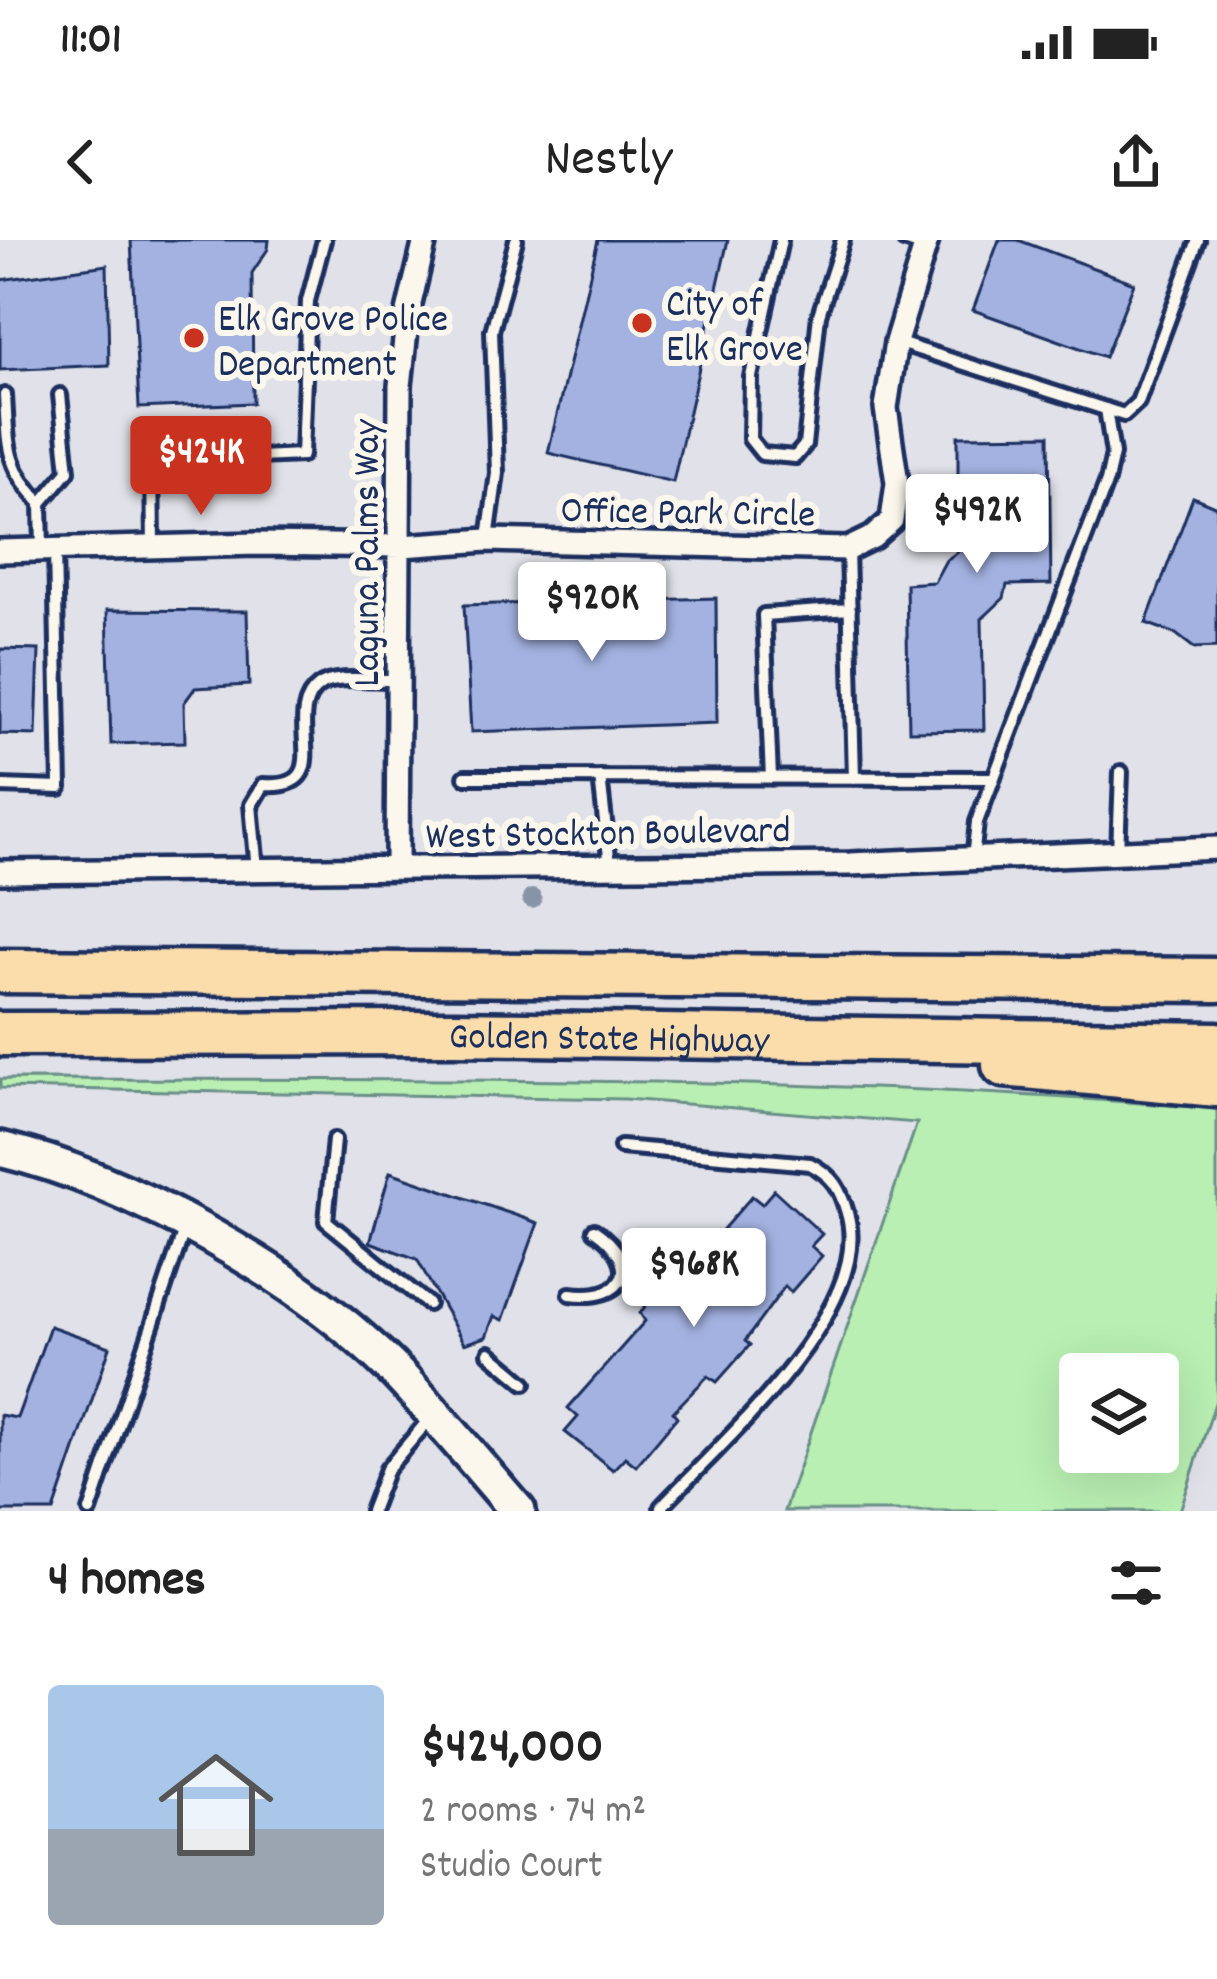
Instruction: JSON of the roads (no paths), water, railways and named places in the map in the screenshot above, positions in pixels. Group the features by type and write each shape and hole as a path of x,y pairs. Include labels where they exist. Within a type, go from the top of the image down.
{"highway":[{"path":"1065,979 1217,969"},
{"name":"Golden State Highway","path":"0,971 1217,980"},
{"name":"Golden State Highway","path":"0,1034 454,1033 1217,1044"},
{"path":"880,1038 956,1062 1217,1085"}],"street":[{"name":"Laguna Palms Way","path":"397,868 400,386 408,312 425,240"},
{"name":"Office Park Circle","path":"0,551 402,546 488,540 848,550 892,520 897,483 886,408 919,242"},
{"name":"West Stockton Boulevard","path":"0,872 973,859 1217,848"},
{"path":"0,1149 81,1174 186,1224 281,1280 390,1367 518,1511"}],"lane":[{"path":"153,547 152,462 302,455 308,301 324,240"},
{"path":"488,540 497,473 492,331 516,240"},
{"path":"782,240 752,376 750,439 762,454 795,457 805,446 819,315 843,240"},
{"path":"896,342 1124,415 1138,401 1193,242"},
{"path":"0,786 60,788 49,550 41,503 18,479 9,450 5,395"},
{"path":"41,503 68,472 60,395"},
{"path":"973,859 977,822 1108,481 1112,454 1106,409"},
{"path":"848,550 854,778"},
{"path":"771,778 764,615 850,609"},
{"path":"256,870 251,806 263,785 283,787 295,783 302,773 308,699 317,687 329,681 400,680"},
{"path":"1118,853 1120,772"},
{"path":"464,777 994,778"},
{"path":"599,777 610,866"},
{"path":"334,1139 326,1221 428,1304"},
{"path":"621,1147 810,1164 831,1174 854,1234 840,1292 820,1330 661,1507 664,1511"},
{"path":"90,1511 186,1224"},
{"path":"570,1294 611,1292 622,1274 623,1258 616,1245 595,1230"},
{"path":"489,1353 525,1382"},
{"path":"371,1511 387,1469 433,1414"}],"place":[{"name":"City of Elk Grove","path":"642,323"},
{"name":"Elk Grove Police Department","path":"194,338"}]}
